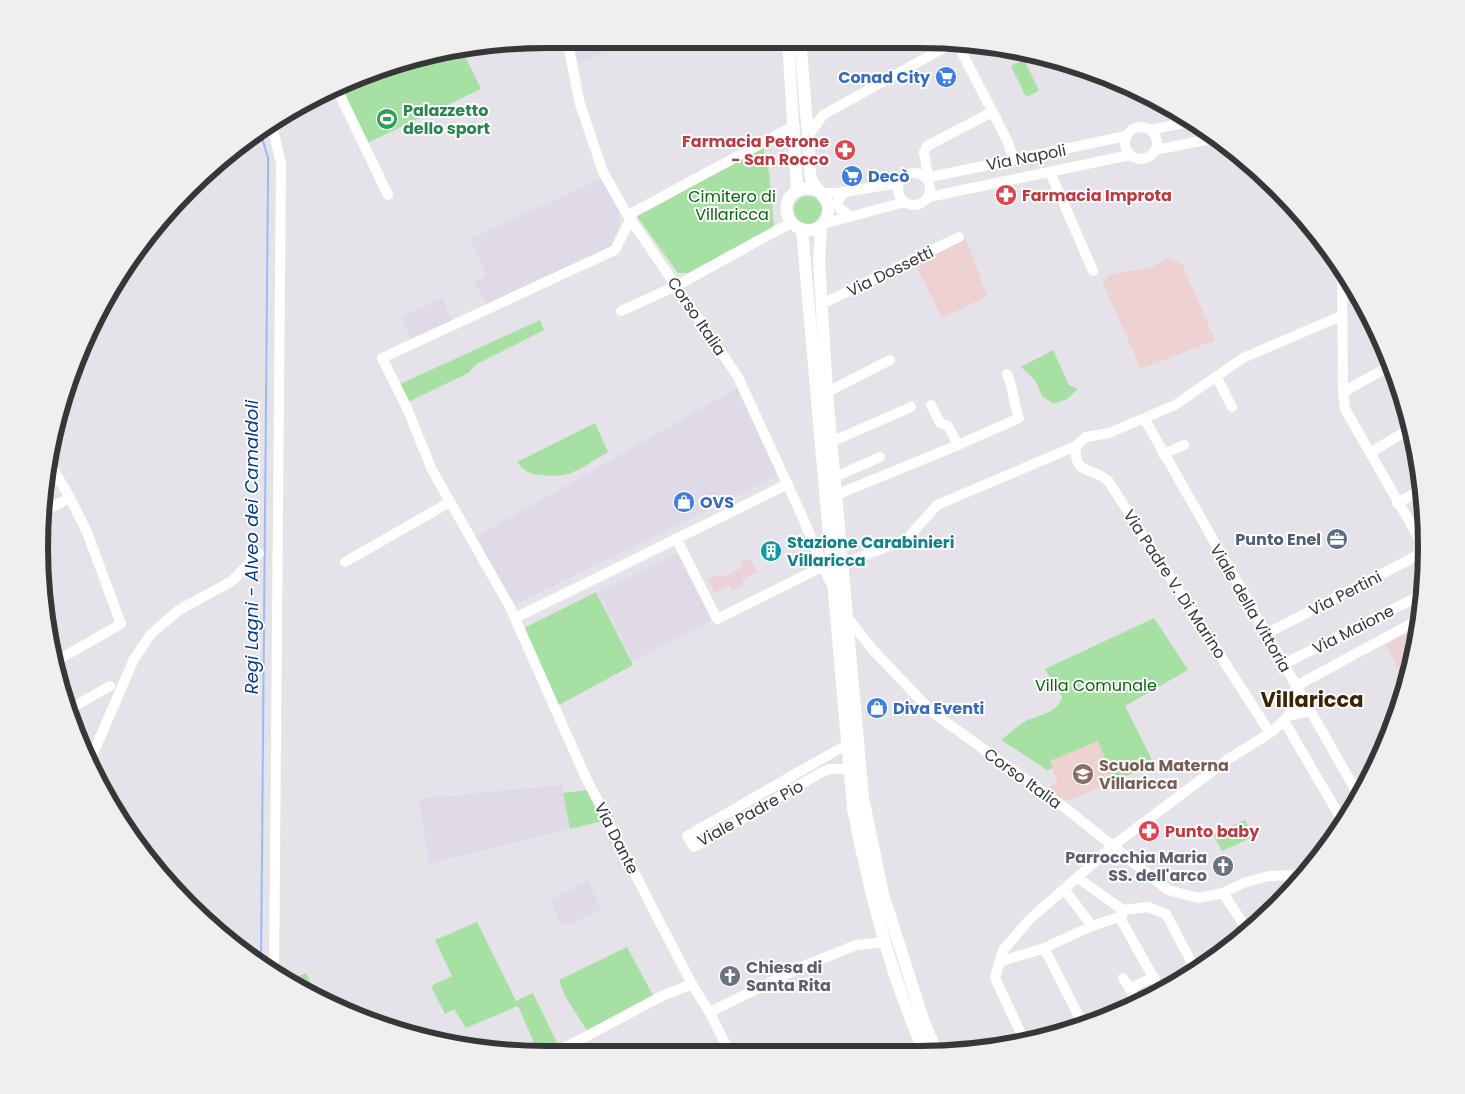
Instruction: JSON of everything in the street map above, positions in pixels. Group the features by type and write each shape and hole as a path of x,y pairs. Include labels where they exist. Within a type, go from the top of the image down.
{"main road":[{"path":"789,48 795,128 797,190"},
{"path":"801,48 811,178 826,199 828,210 822,225 819,261 827,392 842,564 840,599 848,769 860,846 885,942 922,1046"},
{"path":"820,192 808,188 797,190 786,205 786,212 791,222 802,230 814,229 822,225"},
{"path":"802,230 830,543 840,599 847,618 860,776 870,842 897,943 934,1046"}],"street":[{"name":"Corso Italia","path":"568,48 588,132 603,172 629,217 738,377 840,599"},
{"path":"808,136 823,115 942,49"},
{"path":"961,50 1014,159"},
{"path":"339,93 388,195"},
{"path":"806,109 813,114 823,115"},
{"path":"822,225 849,215 905,202 918,205 929,197 931,189 927,177 924,152 927,146 992,112"},
{"path":"1183,123 1150,130 1136,127 1126,136 1125,147 1130,156 1144,159 1155,150 1207,140"},
{"path":"629,217 642,207 790,128 795,128"},
{"path":"273,130 281,163 274,965"},
{"path":"1150,130 1156,137 1155,150"},
{"name":"Via Napoli","path":"927,177 1126,136"},
{"name":"Via Napoli","path":"929,197 1130,156"},
{"path":"1050,172 1093,271"},
{"path":"905,202 898,191 900,183 905,176 914,173 927,177"},
{"path":"820,192 845,192 900,183"},
{"path":"845,192 837,202 840,209 849,215"},
{"name":"Via Dante","path":"629,217 615,250 382,358 407,408 432,470 515,618 586,778 692,984 710,1012 727,1046"},
{"path":"621,311 676,286 791,222"},
{"name":"Via Dossetti","path":"822,304 959,237"},
{"path":"1342,283 1341,316 1345,409 1417,536"},
{"path":"842,564 907,539 936,505 1076,446 1086,437 1109,433 1174,405 1217,378 1243,358 1341,316"},
{"path":"827,392 890,360"},
{"path":"1343,392 1384,369"},
{"path":"836,495 1020,418 1015,406 1014,387 1008,374"},
{"path":"1217,378 1232,407"},
{"path":"931,405 940,423 948,426 958,445"},
{"path":"831,442 911,407"},
{"name":"Viale della Vittoria","path":"1144,418 1213,543 1355,789"},
{"path":"1370,453 1404,432"},
{"path":"1163,454 1184,445"},
{"name":"Via Padre V. Di Marino","path":"1076,446 1075,455 1080,466 1085,471 1102,474 1109,482 1270,733"},
{"path":"834,476 880,458"},
{"path":"54,470 87,532 121,624 61,658"},
{"path":"515,618 788,484"},
{"path":"1397,503 1414,494"},
{"path":"50,508 70,498"},
{"path":"345,562 450,502"},
{"path":"676,538 717,619 824,566"},
{"path":"816,547 830,543"},
{"path":"92,752 134,659 151,634 179,610 232,581 259,553"},
{"name":"Via Pertini","path":"1266,634 1417,555"},
{"name":"Via Maione","path":"1284,664 1414,598"},
{"name":"Corso Italia","path":"847,618 872,648 932,712 1114,846 1168,890 1198,898 1223,894 1243,883 1269,876 1292,878"},
{"path":"1339,815 1287,718 1296,686 1411,625"},
{"path":"850,657 853,650 857,647 872,648"},
{"path":"74,707 110,686"},
{"path":"1022,1035 995,978 1003,950 1030,919 1114,846 1227,760 1270,733 1287,718 1310,711"},
{"name":"Viale Padre Pio","path":"846,745 769,787 688,836 694,847 822,772 830,769 848,769"},
{"path":"1078,878 1122,913"},
{"path":"1064,889 1092,926"},
{"path":"1223,894 1244,925"},
{"path":"999,962 1044,948 1092,926 1098,926 1122,913 1148,907 1166,914 1192,964"},
{"path":"1122,913 1122,920 1158,985"},
{"path":"710,1012 800,968 856,945 885,942"},
{"path":"1044,948 1081,1019"},
{"path":"1130,988 1154,977"},
{"path":"1124,978 1135,997"},
{"path":"568,1046 662,996 692,984"}],"shaded area":[{"path":"575,48 614,48 578,64"},
{"path":"602,178 620,213 618,229 610,249 487,306 474,282 487,276 470,239"},
{"path":"966,239 987,296 942,318 915,264"},
{"path":"1168,257 1182,264 1215,340 1141,369 1103,283 1107,277 1116,273 1151,268"},
{"path":"442,298 453,322 412,341 402,317"},
{"path":"737,388 778,475 513,606 476,537"},
{"path":"679,552 713,619 633,661 598,593"},
{"path":"750,558 757,572 742,580 744,585 732,591 730,586 715,593 708,579 717,574 720,578 742,568 740,563"},
{"path":"1410,632 1400,675 1386,645"},
{"name":"Scuola Materna Villaricca","path":"1098,741 1114,781 1067,801 1046,789 1057,782 1050,761"},
{"path":"562,785 570,829 429,863 419,799"},
{"path":"588,881 601,909 575,922 562,925 550,900"}],"green space":[{"name":"Palazzetto dello sport","path":"464,55 481,89 367,143 342,92 386,74"},
{"path":"1024,59 1039,91 1026,97 1011,66"},
{"name":"Cimitero di Villaricca","path":"764,145 764,161 769,171 774,226 688,273 678,273 636,215"},
{"path":"808,196 818,200 822,210 818,220 808,224 798,220 794,210 798,200"},
{"path":"540,320 544,330 477,364 468,373 408,402 400,384"},
{"path":"1053,350 1069,385 1078,389 1067,399 1054,404 1042,396 1035,380 1021,367"},
{"path":"595,423 608,452 576,471 551,476 536,475 527,472 517,462"},
{"path":"596,592 633,665 559,705 524,628"},
{"name":"Villa Comunale","path":"1154,618 1188,670 1125,706 1154,764 1114,781 1098,741 1050,761 1053,768 1047,770 1001,740 1024,722 1051,711 1060,703 1062,697 1045,669"},
{"path":"587,790 603,821 570,829 563,793"},
{"path":"1245,820 1253,837 1222,851 1213,834"},
{"path":"477,922 516,1001 533,993 559,1046 533,1046 533,1040 518,1006 466,1028 454,1009 445,1014 431,986 452,976 435,940"},
{"path":"627,947 654,997 588,1032 565,996 559,980"},
{"path":"306,973 313,988 297,980 294,978"}],"waterway":[{"name":"Regi Lagni - Alveo dei Camaldoli","path":"261,956 268,158 262,137"}],"place":[{"name":"Conad City","path":"946,77"},
{"name":"Palazzetto dello sport","path":"387,119"},
{"name":"Farmacia Petrone - San Rocco","path":"845,150"},
{"name":"Decò","path":"852,176"},
{"name":"Farmacia Improta","path":"1006,195"},
{"name":"OVS","path":"684,502"},
{"name":"Punto Enel","path":"1337,539"},
{"name":"Stazione Carabinieri Villaricca","path":"771,551"},
{"name":"Diva Eventi","path":"877,708"},
{"name":"Scuola Materna Villaricca","path":"1083,774"},
{"name":"Punto baby","path":"1149,831"},
{"name":"Parrocchia Maria SS. dell'arco","path":"1223,866"},
{"name":"Chiesa di Santa Rita","path":"730,976"}],"district":[{"name":"Villaricca","path":"1312,700"}]}
